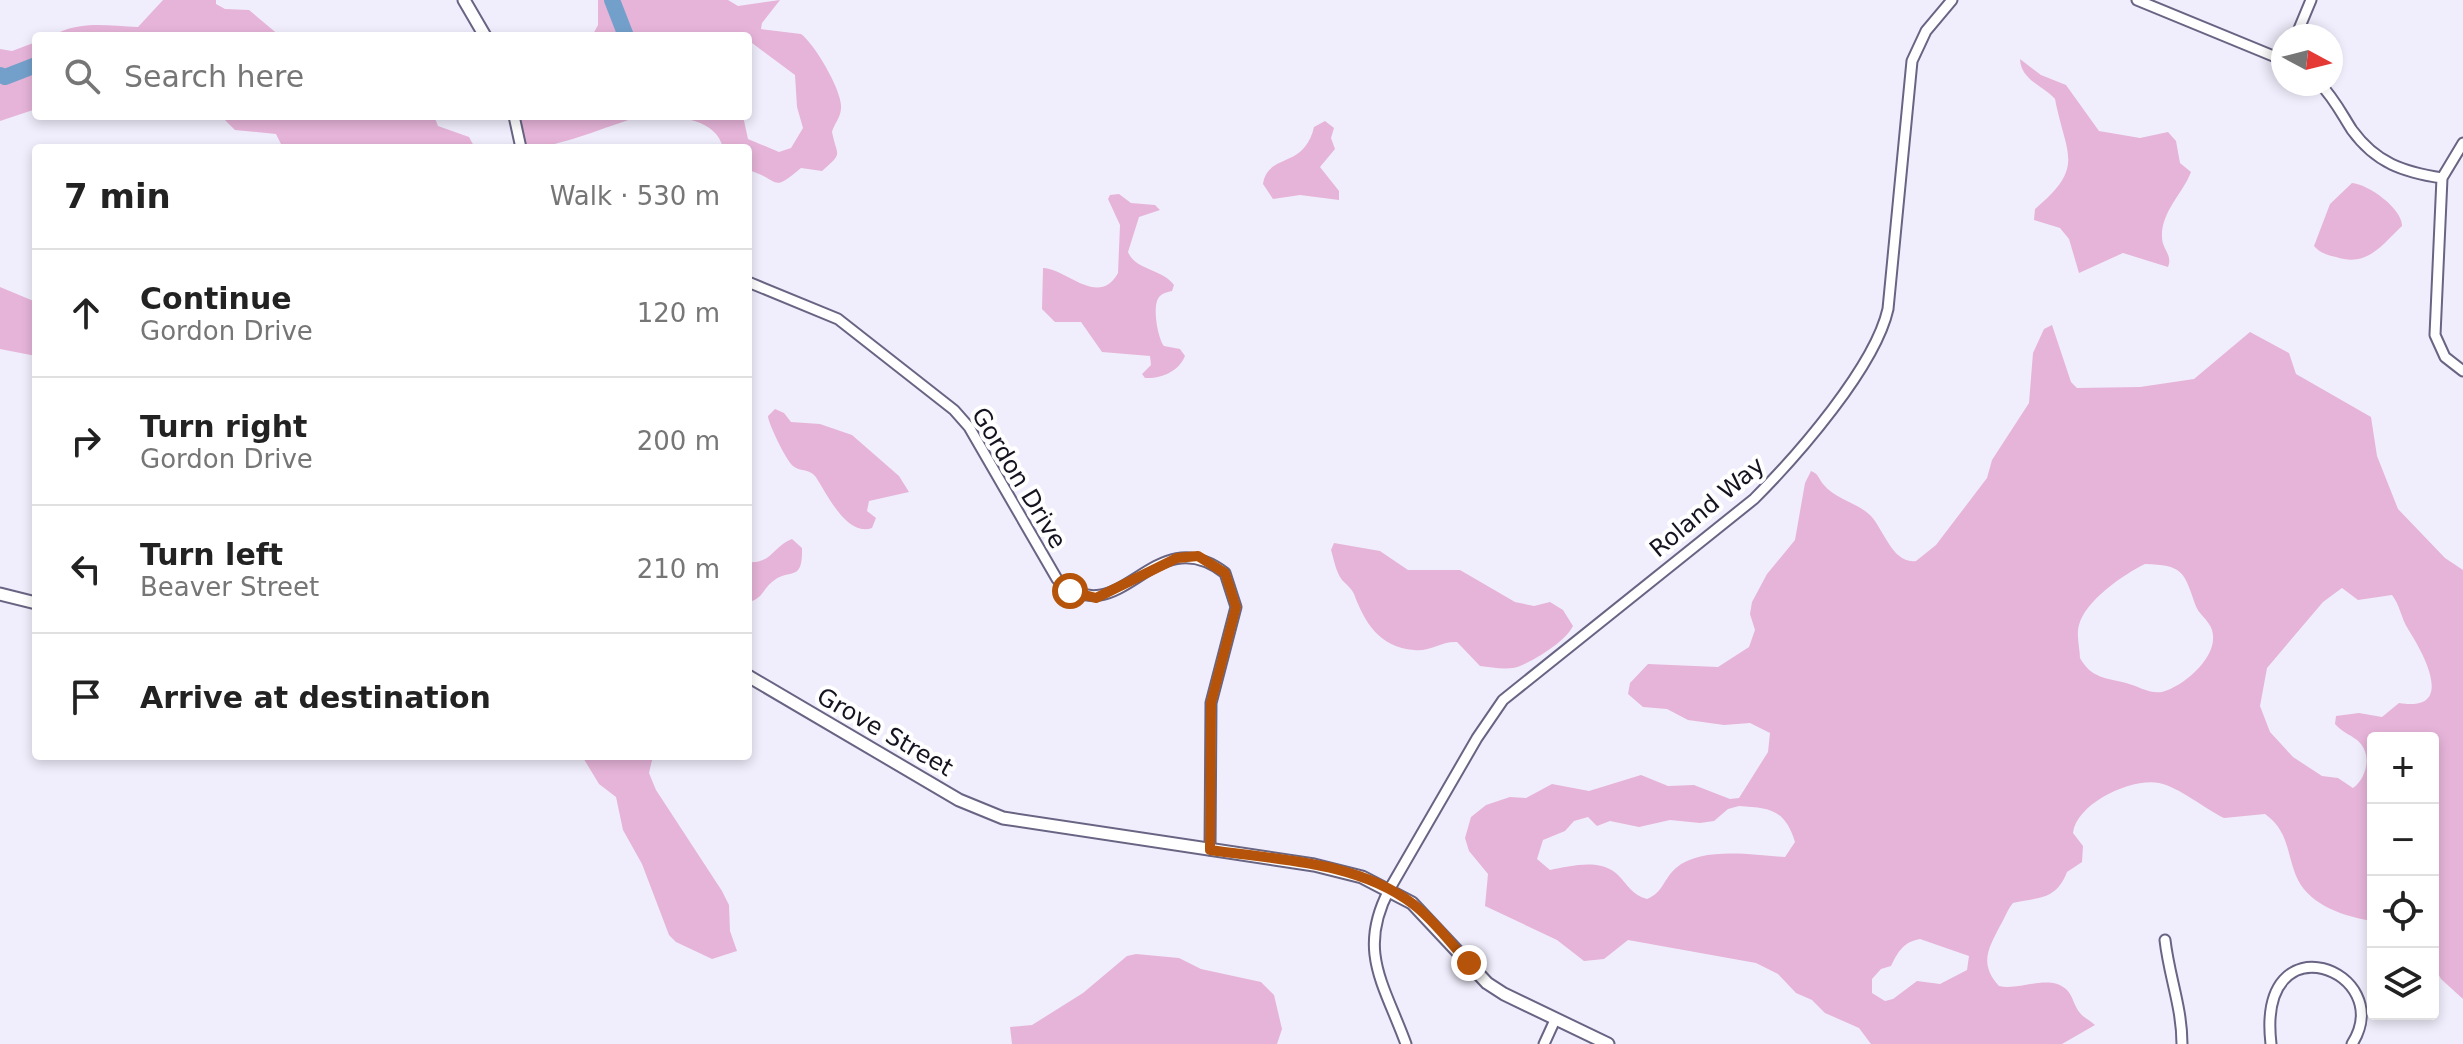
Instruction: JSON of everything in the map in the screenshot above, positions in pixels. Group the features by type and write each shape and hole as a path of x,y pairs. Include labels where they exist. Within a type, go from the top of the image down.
{"street":[{"path":"464,0 483,32"},
{"name":"Roland Way","path":"1406,1044 1375,961 1372,938 1378,911 1477,738 1503,700 1754,499 1780,473 1867,360 1884,327 1888,309 1912,61 1926,31 1952,0"},
{"path":"2137,0 2271,55"},
{"path":"2301,24 2311,0"},
{"path":"2332,96 2352,130 2377,159 2415,174 2442,178"},
{"path":"515,120 520,144"},
{"path":"2463,143 2442,178 2435,335 2445,357 2463,371"},
{"name":"Gordon Drive","path":"752,283 802,301 838,319 954,410 969,427 1057,579 1070,591 1096,598 1177,558 1198,556 1225,573 1236,607 1211,703 1210,850"},
{"path":"0,594 32,602"},
{"name":"Grove Street","path":"752,678 959,800 1003,818 1314,865 1362,877 1389,890 1426,915 1487,983 1555,1020 1608,1044"},
{"path":"2165,940 2169,974 2179,1000 2182,1044"},
{"path":"2271,1044 2267,1015 2274,989 2291,973 2315,967 2342,976 2360,1002 2363,1017 2352,1044"},
{"path":"1544,1044 1555,1020"}],"shaded area":[{"path":"163,0 216,0 216,4 225,9 249,10 275,32 60,32 83,26 138,27"},
{"path":"598,0 728,0 738,6 780,0 762,23 761,29 801,34 827,68 841,108 832,132 836,157 822,171 801,168 784,181 776,182 752,171 752,144 721,144 705,125 688,120 744,120 748,139 779,152 791,148 803,128 797,107 795,75 752,43 752,32 594,32 598,25"},
{"path":"32,44 32,110 0,121 0,49 12,51"},
{"path":"2020,59 2041,75 2066,85 2099,131 2140,138 2168,132 2176,141 2180,163 2191,172 2165,219 2162,241 2169,259 2168,267 2123,253 2079,273 2069,239 2060,228 2034,220 2035,209 2061,182 2068,159 2055,99 2028,77"},
{"path":"225,120 436,120 438,126 469,137 473,144 281,144 276,134 235,130"},
{"path":"516,120 629,120 567,141 525,144"},
{"path":"1325,121 1334,128 1331,138 1335,149 1320,167 1339,191 1339,200 1300,195 1273,199 1263,184 1266,174 1303,150 1314,127"},
{"path":"2352,183 2383,198 2397,212 2402,226 2372,253 2347,259 2324,253 2314,246 2330,204"},
{"path":"1119,194 1131,203 1155,205 1160,210 1139,217 1128,252 1137,262 1174,285 1172,291 1157,300 1156,321 1164,346 1180,349 1185,356 1174,370 1158,377 1145,378 1142,374 1151,365 1150,356 1102,352 1081,322 1055,322 1042,309 1043,268 1092,287 1110,283 1118,273 1120,225 1108,199 1110,195"},
{"path":"0,287 32,300 32,355 0,349"},
{"path":"2052,325 2071,382 2077,388 2140,387 2194,379 2250,332 2289,353 2296,374 2371,417 2377,456 2398,509 2445,558 2463,570 2463,999 2439,975 2439,732 2367,732 2367,920 2330,909 2311,897 2298,880 2279,828 2265,814 2224,818 2175,789 2147,782 2107,795 2084,812 2073,833 2083,846 2082,862 2067,872 2052,893 2013,903 1992,942 1987,963 1999,986 2052,983 2067,990 2080,1013 2095,1025 2062,1044 1871,1044 1859,1028 1825,1013 1812,1000 1796,993 1778,974 1756,963 1628,940 1604,959 1584,961 1557,940 1485,906 1488,874 1469,851 1465,838 1471,817 1486,805 1510,797 1526,798 1552,784 1589,791 1641,775 1668,786 1694,785 1730,799 1739,798 1768,752 1770,733 1750,723 1724,725 1688,720 1667,709 1643,707 1628,694 1630,683 1648,664 1718,667 1749,647 1755,630 1750,614 1752,602 1767,574 1795,540 1805,483 1811,471 1833,493 1870,515 1901,557 1916,561 1936,545 1987,478 1992,460 2029,403 2033,353 2044,329","holes":["2145,564 2167,566 2180,572 2188,584 2196,608 2212,630 2211,650 2198,668 2190,677 2162,692 2148,691 2100,676 2089,670 2080,658 2079,625 2089,607 2116,581","2342,588 2358,600 2392,595 2421,651 2431,678 2427,699 2417,704 2399,703 2382,717 2359,713 2336,716 2335,724 2357,740 2365,752 2365,772 2353,788 2338,778 2322,776 2293,757 2270,732 2260,706 2267,668 2323,602","1739,806 1768,810 1781,817 1795,842 1785,857 1743,854 1699,857 1676,868 1657,893 1647,899 1603,866 1550,870 1537,859 1543,840 1565,831 1574,821 1588,817 1597,826 1610,821 1639,827 1670,820 1700,823 1714,821 1728,809","1920,939 1969,956 1967,970 1940,984 1917,981 1893,999 1885,1001 1872,993 1872,979 1881,969 1891,966 1902,948"]},
{"path":"775,409 784,413 791,422 820,424 852,435 899,476 909,492 869,501 867,511 876,518 872,528 854,526 838,512 815,476 790,462 769,420 768,416"},
{"path":"792,539 802,548 800,566 794,573 778,578 752,601 752,562 762,560"},
{"path":"1334,543 1380,551 1408,570 1460,570 1515,602 1534,606 1550,602 1563,610 1573,626 1550,649 1520,666 1510,668 1480,666 1457,642 1420,650 1402,648 1383,639 1363,615 1353,592 1338,573 1331,550"},
{"path":"584,760 652,760 649,773 656,790 729,905 730,931 737,951 712,959 676,942 669,935 642,864 623,830 616,797 599,784"},
{"path":"1127,956 1179,958 1201,969 1261,982 1274,995 1282,1029 1277,1044 1012,1044 1010,1027 1032,1025 1083,993"}],"waterway":[{"path":"612,0 624,32"},
{"path":"0,75 5,77 32,67"}],"route":[{"path":"1070,591 1096,598 1177,558 1198,556 1225,573 1236,607 1211,703 1210,850 1314,865 1380,884 1426,915 1469,963"}]}
